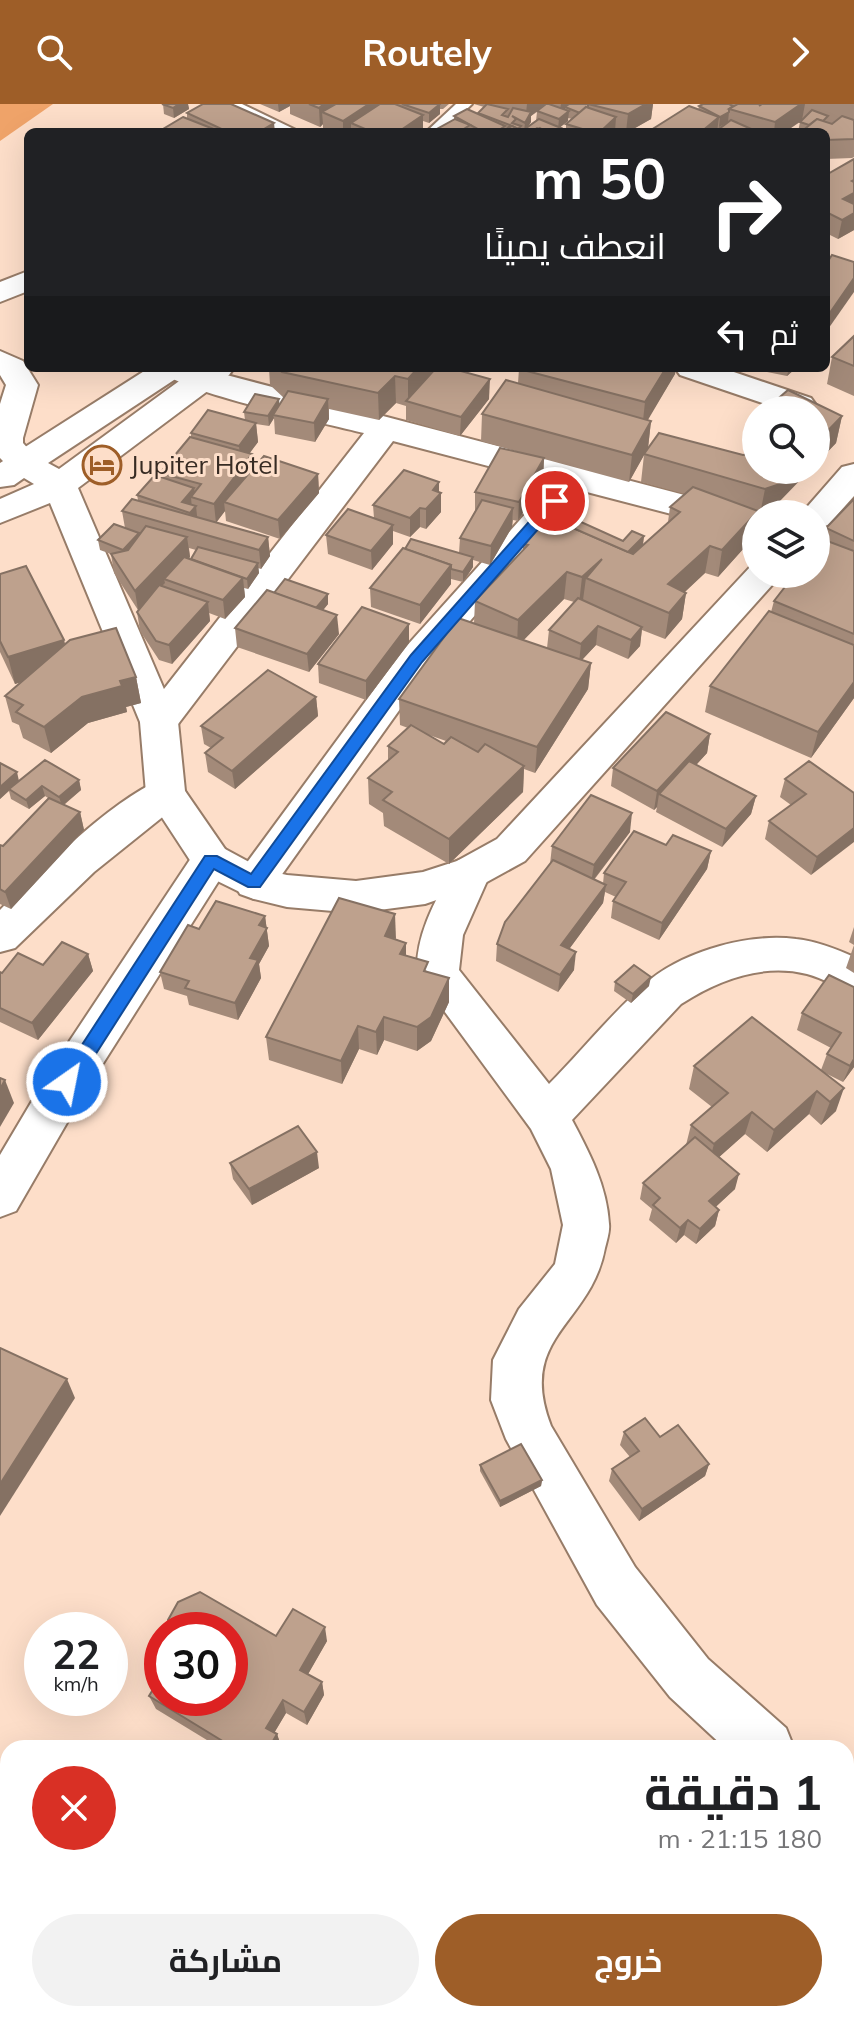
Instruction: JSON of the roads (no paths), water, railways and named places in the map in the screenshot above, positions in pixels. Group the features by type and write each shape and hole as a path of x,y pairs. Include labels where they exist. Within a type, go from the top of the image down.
{"street":[{"path":"0,293 24,282"},
{"path":"0,361 12,368 22,385 6,438 12,471"},
{"path":"12,471 189,372"},
{"path":"0,512 60,485 190,372"},
{"path":"194,372 384,430 742,521"},
{"path":"703,372 773,396"},
{"path":"159,722 384,430"},
{"path":"12,471 60,485"},
{"path":"830,502 854,475"},
{"path":"254,883 417,658 575,479"},
{"path":"60,485 159,722 166,793 211,860 254,883 321,896 356,897 425,888 471,872 511,850 751,588"},
{"path":"0,936 43,893 125,821 166,793"},
{"path":"0,1197 67,1082 211,860"},
{"path":"471,872 440,941 436,957 438,974 547,1116 574,1168 586,1225 577,1272 536,1325 518,1360 516,1400 531,1439 616,1586 689,1678 757,1740"},
{"path":"547,1116 666,992 688,976 752,957 773,956 812,958 854,976"}],"lane":[{"path":"230,104 283,128"},
{"path":"438,128 465,104"}],"place":[{"name":"Jupiter Hotel","path":"102,465"}]}
